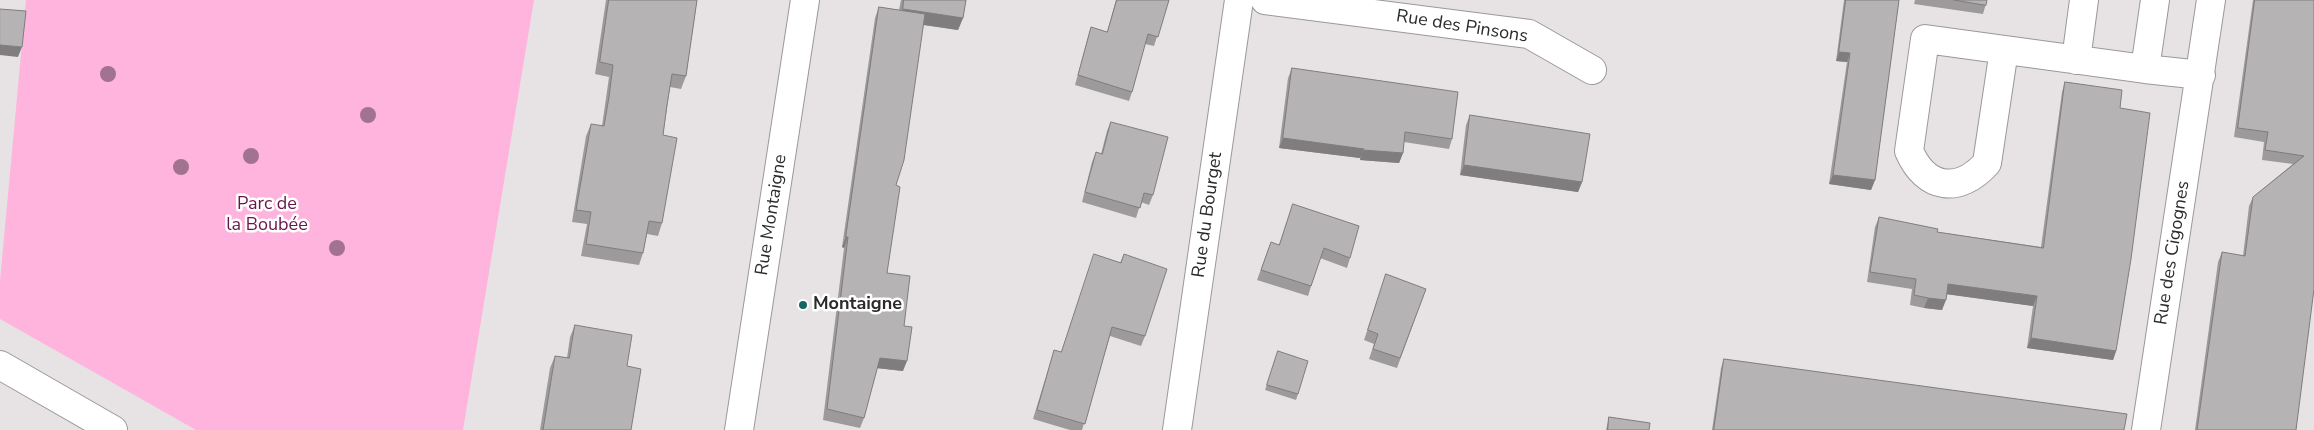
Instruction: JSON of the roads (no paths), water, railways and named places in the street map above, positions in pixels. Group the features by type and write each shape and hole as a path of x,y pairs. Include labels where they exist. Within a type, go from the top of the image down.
{"street":[{"name":"Rue Montaigne","path":"739,430 805,0"},
{"name":"Rue du Bourget","path":"1177,430 1239,0"},
{"name":"Rue des Pinsons","path":"1265,0 1529,34 1592,70"},
{"path":"2076,60 2084,0"},
{"path":"2145,69 2155,0"},
{"name":"Rue des Cigognes","path":"2146,430 2211,0"},
{"path":"2004,50 1987,163 1976,175 1960,182 1944,183 1928,178 1916,166 1909,151 1925,39 2200,75"},
{"path":"0,365 113,430"}],"place":[{"name":"Montaigne","path":"803,305"}],"park label":[{"name":"Parc de la Boubée","path":"267,215"}]}
